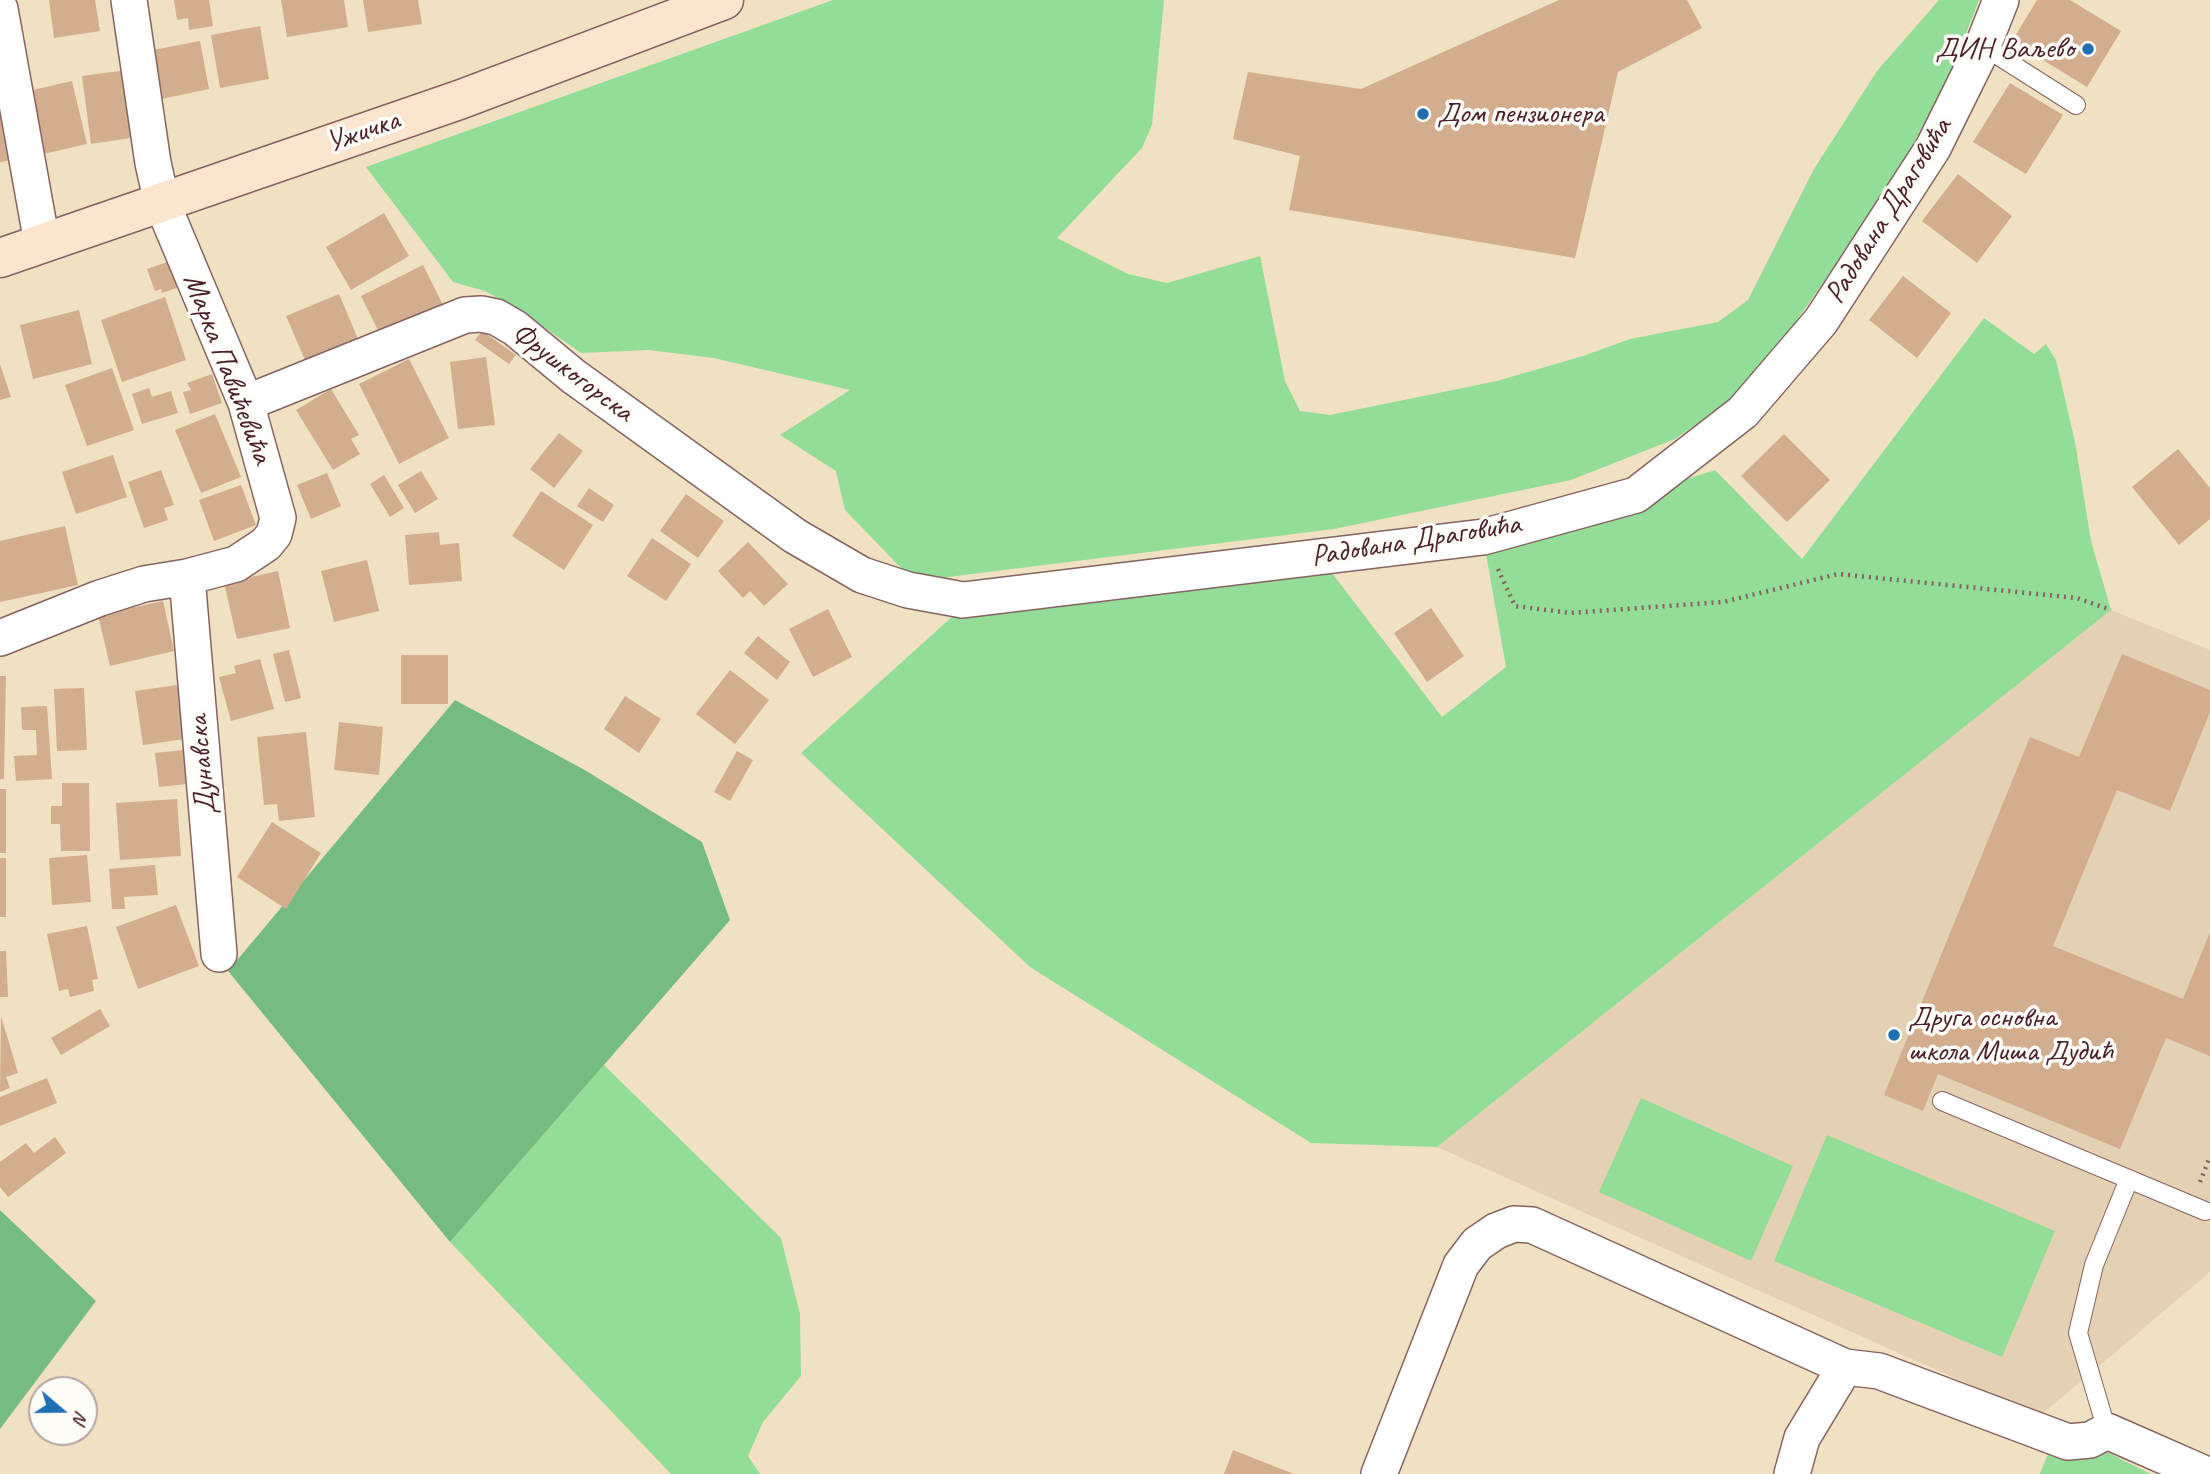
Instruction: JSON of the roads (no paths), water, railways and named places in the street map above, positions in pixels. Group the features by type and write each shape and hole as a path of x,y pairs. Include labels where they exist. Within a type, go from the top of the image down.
{"main road":[{"name":"Ужичка","path":"0,258 459,100 724,0"}],"street":[{"name":"Марка Павићевића","path":"0,638 100,598 144,584 236,564 267,544 274,534 278,518 246,403 162,203 153,163 129,0"},
{"name":"Радована Драговића","path":"795,536 863,575 908,590 963,600 1483,537 1636,495 1743,412 1821,321 1933,148 1983,46 2001,0"},
{"path":"0,9 42,243"},
{"name":"Фрушкогорска","path":"246,403 465,315 496,317 515,328 573,376 795,536"},
{"name":"Дунавска","path":"187,576 219,954"},
{"path":"1379,1474 1461,1265 1477,1244 1496,1230 1514,1224 1532,1225 1845,1367 1879,1371 2068,1443 2090,1440 2107,1431 2206,1474"},
{"path":"1792,1474 1802,1438 1845,1367"}],"lane":[{"path":"1983,46 2076,105"},
{"path":"1942,1101 2205,1211"},
{"path":"2107,1431 2078,1333 2094,1265 2129,1179"}],"place":[{"name":"ДИН Ваљево","path":"2088,49"},
{"name":"Дом пензионера","path":"1423,114"},
{"name":"Друга основна школа Миша Дудић","path":"1894,1035"}]}
